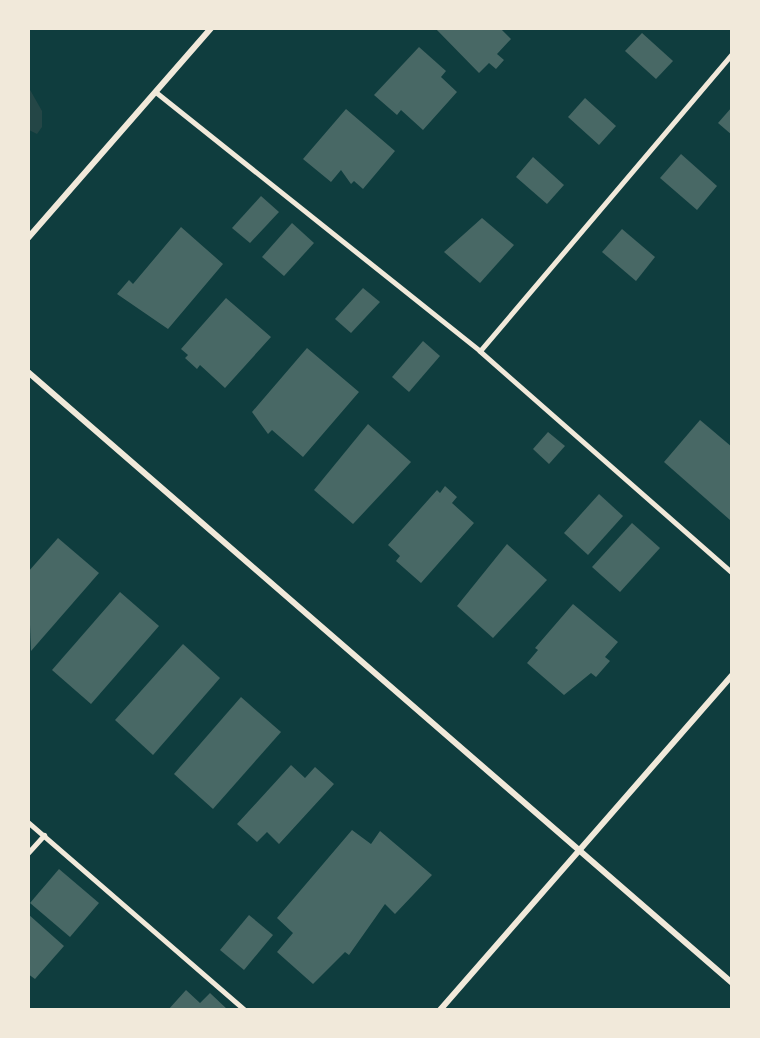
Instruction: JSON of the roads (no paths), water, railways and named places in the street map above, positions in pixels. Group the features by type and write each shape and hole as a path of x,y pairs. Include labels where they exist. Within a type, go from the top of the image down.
{"street":[{"path":"28,238 211,28"},
{"path":"28,372 732,983"},
{"path":"440,1010 732,675"}],"lane":[{"path":"480,351 732,54"},
{"path":"156,92 480,351 732,572"},
{"path":"28,822 245,1010"},
{"path":"28,853 44,836"}]}
